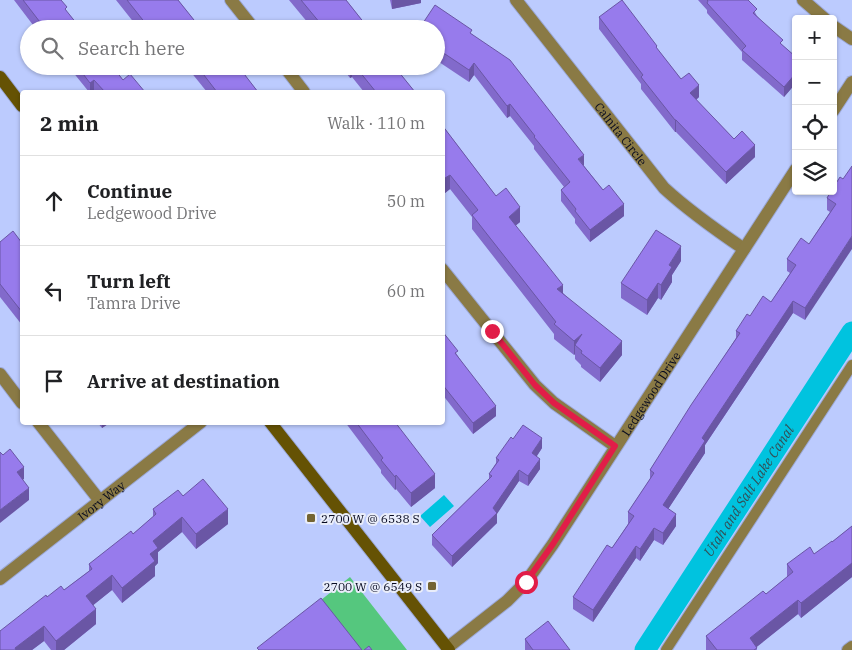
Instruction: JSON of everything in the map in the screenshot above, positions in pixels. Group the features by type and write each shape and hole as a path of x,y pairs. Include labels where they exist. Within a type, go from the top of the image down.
{"main road":[{"path":"0,77 20,103"},
{"path":"272,425 448,649"}],"street":[{"path":"231,0 247,20"},
{"name":"Calnita Circle","path":"516,0 664,188 704,222 744,249"},
{"path":"803,0 820,15"},
{"path":"837,29 852,39"},
{"path":"291,75 302,90"},
{"path":"837,105 852,82"},
{"name":"Ledgewood Drive","path":"448,649 507,601 526,582 553,544 792,175"},
{"path":"445,272 535,385 554,403 615,446"},
{"path":"0,374 20,400"},
{"path":"40,425 100,501"},
{"name":"Ivory Way","path":"0,579 197,425"},
{"path":"848,650 852,647"}],"lane":[{"path":"666,650 852,365"}],"shaded area":[{"path":"444,495 454,506 430,527 420,516"},
{"path":"350,577 407,650 258,650"}],"building":[{"path":"23,0 61,0 74,20 38,20"},
{"path":"127,0 178,0 194,20 143,20"},
{"path":"301,0 346,0 362,20 318,20"},
{"path":"622,0 681,79 689,73 699,85 690,93 734,139 742,131 755,145 726,172 675,120 641,77 643,75 599,17"},
{"path":"748,0 757,9 753,13 783,40 780,43 792,54 792,78 784,87 742,50 746,46 707,3 708,1"},
{"path":"435,5 472,30 470,33 510,60 584,155 578,159 603,190 609,185 624,204 590,230 561,190 570,182 510,104 507,106 474,63 469,70 445,54 445,20 425,20"},
{"path":"84,75 119,75 123,80 131,75 143,90 103,90 94,80 90,83"},
{"path":"204,75 245,75 256,90 215,90"},
{"path":"362,75 401,75 413,90 374,90"},
{"path":"445,129 496,196 506,188 520,207 509,217 563,285 557,289 622,341 600,368 581,353 582,351 575,345 582,334 574,341 554,324 556,322 472,215 478,210 450,175 445,178"},
{"path":"852,166 852,236 805,308 793,301 702,438 705,441 663,505 676,514 663,533 654,528 640,549 636,546 593,610 573,597 607,545 612,548 634,516 628,512 654,473 650,470 740,333 736,331 747,314 750,316 763,296 771,302 796,265 787,259 801,238 809,244 836,204 827,198 829,195 837,195 837,182 840,177 843,179"},
{"path":"656,230 681,246 669,265 672,267 661,285 658,283 647,300 621,283"},
{"path":"13,231 20,240 20,309 0,284 0,242"},
{"path":"445,335 458,351 455,353 496,406 473,423 445,388"},
{"path":"358,425 397,425 435,474 411,493 381,460 383,458"},
{"path":"523,425 542,438 532,453 540,459 528,476 519,470 493,508 497,513 452,556 432,535 492,476 489,474 499,460 496,458 511,437 513,439"},
{"path":"10,449 24,467 17,472 29,488 0,510 0,452 3,455"},
{"path":"203,479 228,509 196,534 182,517 153,541 158,548 150,554 155,561 122,588 112,575 86,596 96,609 56,641 44,626 15,648 16,650 0,650 0,631 46,595 47,597 61,586 64,590 92,569 89,564 131,531 133,534 156,514 153,509 178,490 183,496"},
{"path":"852,526 852,563 801,603 798,600 750,638 757,648 754,650 717,650 706,636 763,591 766,594 793,572 787,564 810,547 814,554"},
{"path":"321,598 362,650 259,650 257,648"},
{"path":"548,621 570,650 533,650 525,639"},
{"path":"369,646 372,650 364,650"}],"waterway":[{"name":"Utah and Salt Lake Canal","path":"645,650 852,332"}],"place":[{"name":"2700 W @ 6538 S","path":"311,518"},
{"name":"2700 W @ 6549 S","path":"432,586"}],"route":[{"path":"492,331 535,385 554,403 615,446 553,544 526,582"}]}
